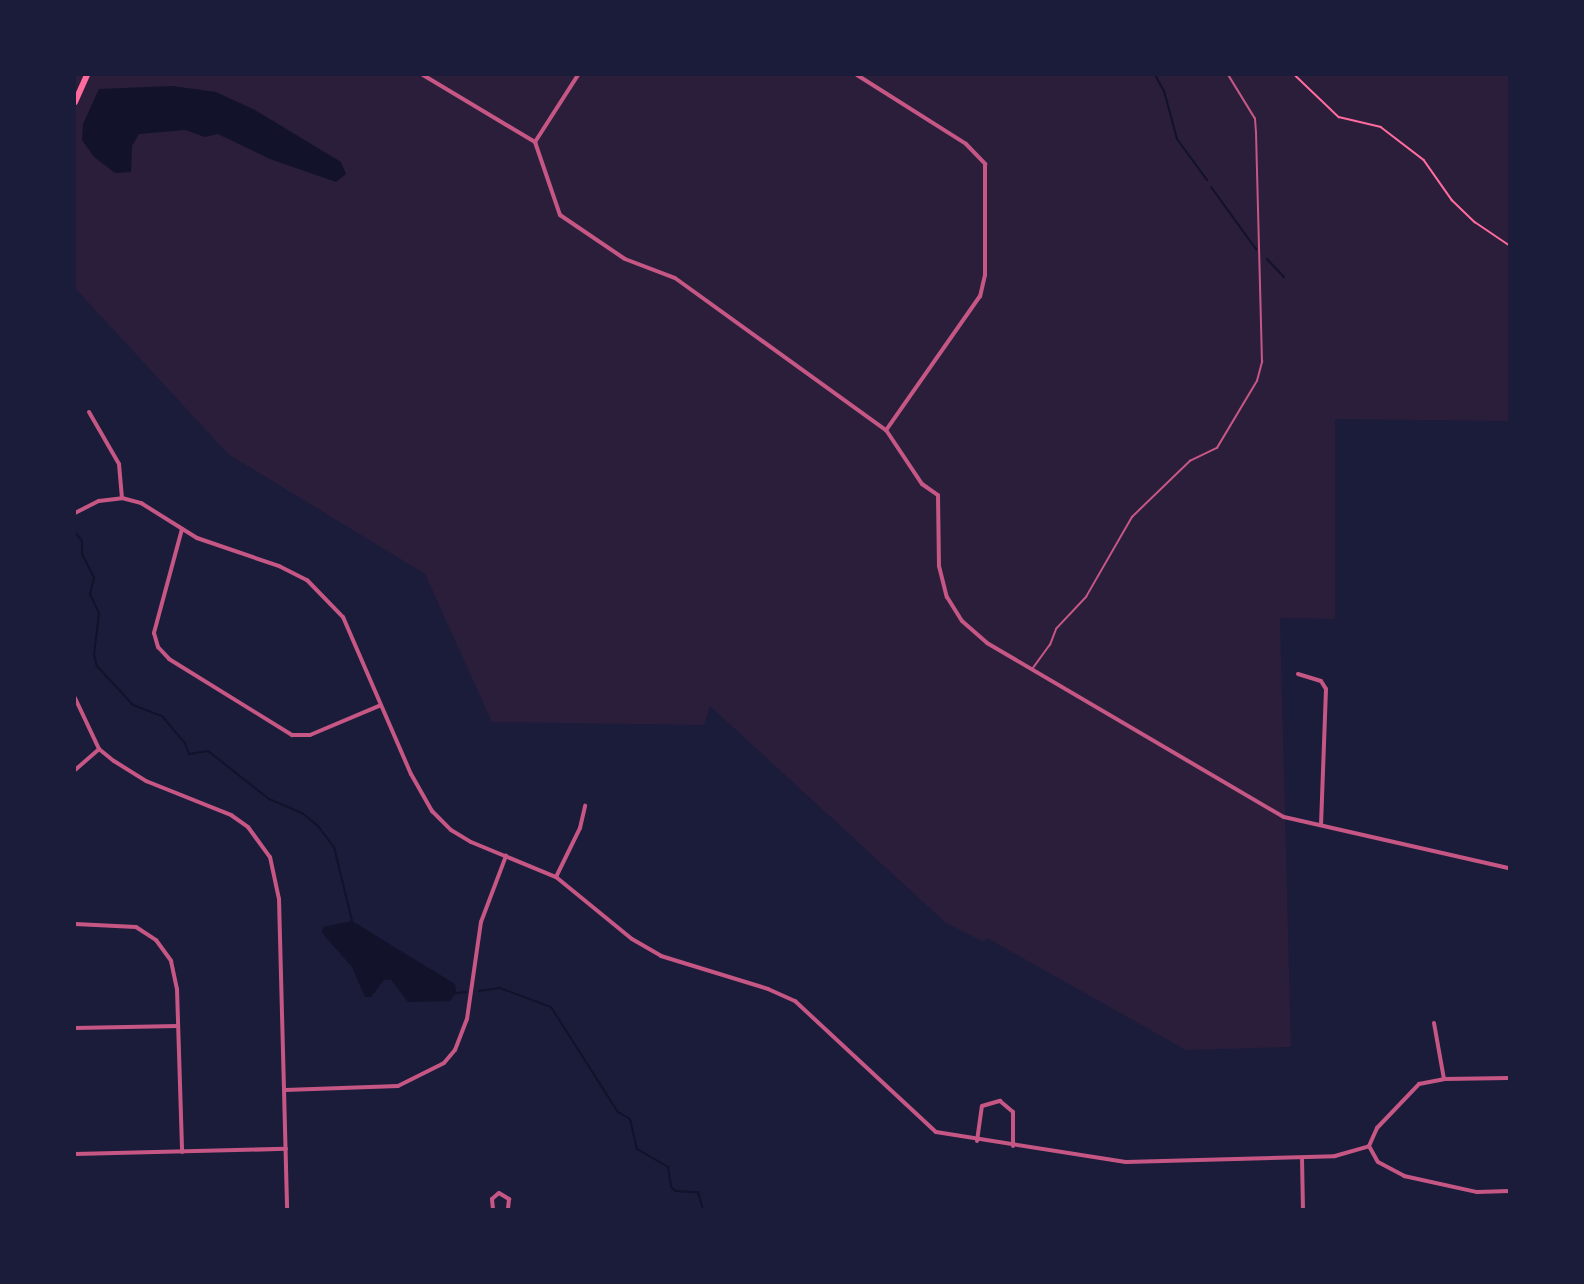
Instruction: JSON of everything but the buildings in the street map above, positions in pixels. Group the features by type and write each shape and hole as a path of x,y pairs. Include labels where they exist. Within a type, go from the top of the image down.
{"main road":[{"path":"75,102 87,75"}],"street":[{"path":"423,75 535,142 560,215 625,259 675,279 821,380 886,430 922,484 938,495 939,566 947,597 962,621 987,643 1284,817 1509,868"},
{"path":"535,142 578,75"},
{"path":"857,75 966,144 985,164 985,275 980,296 886,430"},
{"path":"89,412 119,464 122,498"},
{"path":"75,513 99,501 122,498 156,510 182,529 214,546 294,572 318,589 343,617 379,706 411,774 439,819 459,836 556,877 633,939 661,956 768,988 795,1001 929,1128 946,1136 1126,1162 1302,1158 1347,1154 1369,1146 1377,1128 1412,1088 1444,1079 1509,1078"},
{"path":"182,529 154,633 158,647 169,659 292,735 310,735 379,706"},
{"path":"1298,674 1321,681 1326,689 1321,824"},
{"path":"75,698 99,749 146,781 231,815 254,833 270,856 279,899 287,1209"},
{"path":"75,770 99,749"},
{"path":"556,877 580,828 585,806"},
{"path":"285,1090 398,1086 444,1063 465,1028 481,922 506,856"},
{"path":"75,924 127,925 156,940 175,974 182,1152"},
{"path":"1434,1023 1444,1079"},
{"path":"75,1028 178,1026"},
{"path":"977,1141 982,1106 1000,1101 1013,1112 1013,1146"},
{"path":"1369,1146 1378,1162 1404,1176 1477,1192 1509,1191"},
{"path":"75,1154 286,1149"},
{"path":"1302,1158 1302,1209"},
{"path":"493,1209 492,1198 499,1193 509,1199 508,1209"}],"lane":[{"path":"1032,670 1050,645 1056,629 1086,597 1132,517 1190,461 1217,448 1257,381 1262,362 1255,119 1228,75"}],"path":[{"path":"1294,75 1339,117 1382,127 1424,160 1452,200 1475,222 1509,245"}],"shaded area":[{"path":"75,75 1509,75 1509,421 1335,419 1335,619 1280,618 1291,1047 1186,1050 987,938 984,942 946,923 710,706 704,725 492,722 425,574 228,454 75,288"},
{"path":"172,86 216,92 255,110 341,162 346,174 336,182 270,159 218,134 205,137 185,130 139,134 132,146 131,172 115,173 94,157 82,140 83,124 99,89"},
{"path":"352,921 455,984 456,993 450,1001 408,1002 391,980 384,980 371,997 365,997 352,967 322,933 323,927"}],"waterway":[{"path":"1155,75 1164,91 1177,139 1207,180"},
{"path":"1211,187 1256,249"},
{"path":"1267,259 1284,277"},
{"path":"75,532 82,541 82,554 94,578 90,594 99,613 94,655 97,666 133,705 162,716 185,743 189,754 208,751 269,799 302,813 318,826 334,847 352,921"},
{"path":"479,991 500,988 551,1007 618,1112 630,1119 637,1149 668,1167 671,1187 676,1191 698,1192 703,1209"},
{"path":"456,993 466,992"},
{"path":"731,1209 748,1209"}]}
